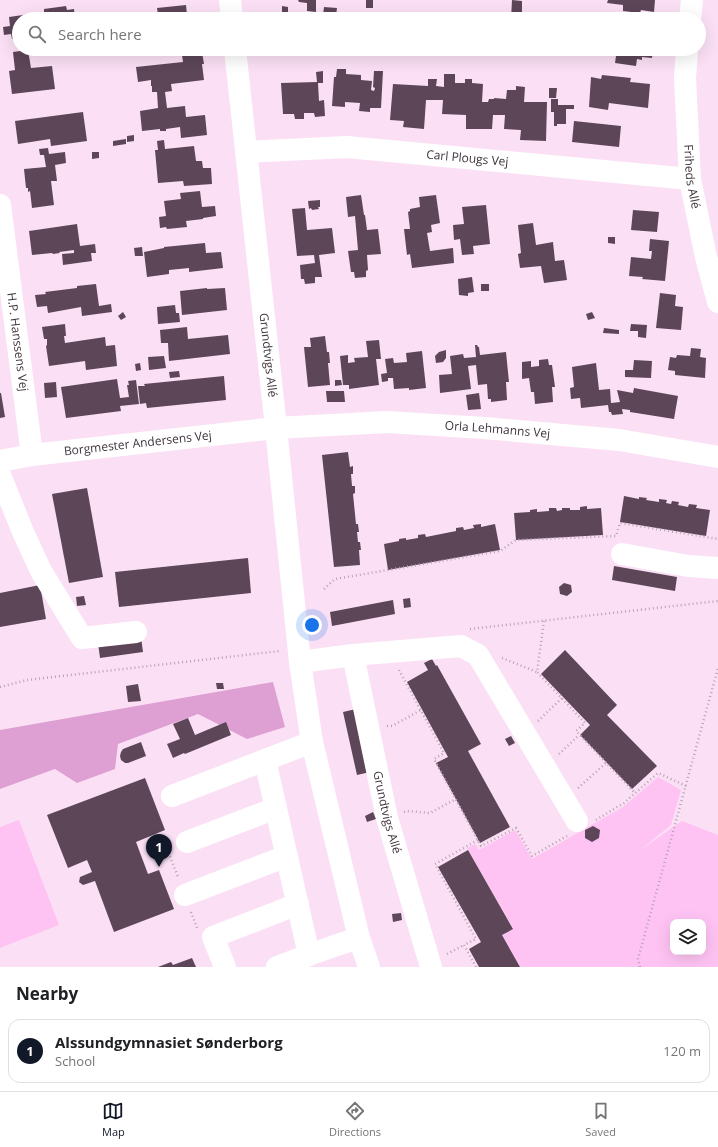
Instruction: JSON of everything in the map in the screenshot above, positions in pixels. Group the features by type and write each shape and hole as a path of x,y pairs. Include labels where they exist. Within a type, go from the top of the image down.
{"street":[{"path":"230,0 231,12"},
{"path":"691,12 692,0"},
{"name":"Grundtvigs Allé","path":"236,56 300,662 312,742 358,938 369,967"},
{"name":"Friheds Allé","path":"687,56 685,78 690,179 706,257 718,302"},
{"name":"Carl Plougs Vej","path":"246,152 347,147 690,179"},
{"name":"H.P. Hanssens Vej","path":"0,204 4,264 32,455"},
{"name":"Orla Lehmanns Vej","path":"276,428 387,422 469,427 619,440 718,457"},
{"name":"Borgmester Andersens Vej","path":"0,462 32,455 276,428"},
{"path":"0,474 23,532 41,571 82,638 136,632"},
{"path":"622,554 688,566 718,568"},
{"path":"300,662 354,655 461,646 478,655 580,826"},
{"name":"Grundtvigs Allé","path":"354,655 387,818 431,967"},
{"path":"172,796 312,742"},
{"path":"265,760 309,955"},
{"path":"187,842 276,808"},
{"path":"185,896 287,856"},
{"path":"225,967 213,937 298,904"},
{"path":"277,967 358,938"}],"path":[{"path":"324,588 335,579 500,551 516,540 616,536 620,523 718,539"},
{"path":"537,672 544,621"},
{"path":"389,652 444,753 434,758 481,846 516,828 532,856 580,826 624,803 658,772 686,786"},
{"path":"478,655 489,653 537,672 585,723 576,731 579,735 635,793"},
{"path":"640,967 638,959 718,668"},
{"path":"525,733 562,698"},
{"path":"369,730 392,726 421,710"},
{"path":"545,767 579,735"},
{"path":"565,801 606,763"},
{"path":"387,818 407,811 430,813 456,799"},
{"path":"476,967 464,945 476,939 435,864 478,840"}],"shaded area":[{"path":"273,682 285,727 247,739 198,714 118,744 115,769 77,783 55,769 0,789 0,730"},
{"path":"658,777 681,790 671,825 639,851 682,821 718,835 718,967 520,967 502,935 513,928 467,848 475,844 479,850 515,830 532,859 623,807"},
{"path":"19,820 59,925 0,948 0,827"}],"building":[{"path":"298,0 316,0 316,12 307,11 307,3 299,2"},
{"path":"366,0 373,0 373,8 366,8"},
{"path":"512,0 522,1 522,12 511,12"},
{"path":"608,0 655,0 654,12 641,10 640,12 623,11 623,5 607,3"},
{"path":"186,5 187,12 158,12 157,8"},
{"path":"66,6 67,10 74,9 74,12 44,12 44,9"},
{"path":"282,6 288,7 288,12 282,12"},
{"path":"324,7 337,8 336,12 323,12"},
{"path":"9,17 12,17 12,39 11,34 4,35 3,27 10,26"},
{"path":"13,56 29,56 31,68 52,66 55,89 12,94 9,71 15,70"},
{"path":"182,56 203,56 204,80 171,84 172,91 165,92 167,108 185,106 186,117 205,115 207,135 181,138 180,127 166,129 166,131 160,131 160,129 142,131 140,111 158,108 157,92 152,92 151,80 138,82 136,67 183,62"},
{"path":"616,56 652,56 652,58 642,57 642,60 637,59 636,66 615,63"},
{"path":"337,69 346,69 346,74 361,75 361,80 372,81 371,90 374,91 374,71 383,71 381,108 370,108 370,112 359,111 360,103 345,102 345,107 332,106 334,77 336,77"},
{"path":"323,71 323,83 318,83 319,101 324,100 325,116 315,117 314,113 304,113 304,119 295,119 294,114 283,114 281,83 317,82 316,72"},
{"path":"444,74 455,74 455,83 465,83 465,79 472,79 472,83 483,84 482,102 488,102 489,99 494,98 506,99 507,90 516,90 516,86 525,87 524,102 547,102 546,141 520,140 521,130 504,129 505,115 493,115 492,129 466,129 466,115 442,114 443,100 426,100 424,129 403,127 404,121 390,120 393,84 428,86 428,79 437,79 436,86 444,87"},
{"path":"602,75 631,78 630,82 650,84 648,108 609,103 608,110 589,107 591,77 601,79"},
{"path":"549,88 557,88 556,98 549,98"},
{"path":"551,99 558,99 558,105 574,105 574,109 566,109 566,124 557,124 557,126 554,126 554,112 551,112"},
{"path":"83,112 87,141 51,146 50,139 18,144 15,121"},
{"path":"574,121 621,126 619,147 572,142"},
{"path":"134,135 134,141 127,142 127,136"},
{"path":"126,139 126,144 113,146 113,141"},
{"path":"164,140 165,149 194,146 196,161 202,161 203,168 211,168 212,184 184,186 183,181 158,183 155,150 158,150 157,141"},
{"path":"48,148 49,154 65,152 66,163 55,165 57,181 51,181 54,205 32,208 30,191 28,192 28,188 26,188 24,169 46,167 44,155 40,155 39,149"},
{"path":"92,152 99,152 99,158 92,159"},
{"path":"200,191 202,207 215,206 216,216 186,221 187,227 167,229 166,227 160,228 159,217 166,216 164,201 181,199 180,193"},
{"path":"361,195 367,230 378,229 381,254 367,255 368,270 366,271 366,277 355,278 354,272 351,272 348,251 358,250 355,216 348,217 346,197"},
{"path":"436,195 440,223 431,225 432,232 427,233 430,251 453,248 454,263 412,268 410,254 407,255 404,229 410,229 408,212 410,209 420,207 419,197"},
{"path":"320,200 320,207 318,207 319,209 309,209 308,201"},
{"path":"486,205 490,244 473,246 474,254 462,255 460,239 454,240 453,225 464,224 462,207"},
{"path":"305,208 307,230 332,228 335,253 319,255 322,277 315,277 315,283 305,284 304,279 301,279 300,265 315,263 314,255 297,256 292,209"},
{"path":"633,210 659,212 657,232 631,230"},
{"path":"533,223 536,245 553,242 555,261 564,260 567,280 544,283 541,266 520,268 518,254 521,253 518,225"},
{"path":"77,224 80,246 95,244 96,253 91,253 92,261 63,265 62,254 74,253 74,250 53,254 32,255 29,231"},
{"path":"608,237 615,237 615,244 608,243"},
{"path":"650,239 669,241 665,281 629,276 631,257 651,259 652,251 649,251"},
{"path":"205,243 206,253 221,252 223,268 189,272 189,268 169,270 169,274 147,277 144,252 164,247"},
{"path":"142,247 143,256 135,256 134,248"},
{"path":"472,277 474,292 468,293 468,296 459,295 458,279"},
{"path":"96,284 99,306 111,304 112,312 82,316 81,307 48,313 47,306 37,307 35,295 46,294 45,292 77,288 77,286"},
{"path":"481,284 489,284 489,291 481,291"},
{"path":"225,288 227,310 182,315 180,291"},
{"path":"660,293 676,295 675,306 683,307 681,330 656,328"},
{"path":"175,305 176,313 179,313 180,322 158,324 157,307"},
{"path":"123,312 126,317 121,320 118,316"},
{"path":"592,312 595,318 588,320 586,314"},
{"path":"65,324 65,343 105,337 106,346 115,345 117,366 86,370 85,361 49,366 46,346 47,339 44,339 42,327"},
{"path":"631,324 647,325 646,338 638,337 638,331 630,331"},
{"path":"187,327 188,339 228,335 230,354 169,361 168,343 161,343 160,330"},
{"path":"604,328 619,330 619,334 603,333"},
{"path":"325,336 327,352 329,352 330,363 328,363 330,385 308,387 304,347 311,347 310,338"},
{"path":"379,340 381,359 376,359 379,385 349,389 349,385 343,385 340,356 348,355 348,363 355,362 354,358 368,357 366,341"},
{"path":"475,345 479,347 480,355 506,352 509,382 506,382 507,400 491,402 491,399 488,399 487,384 478,385 476,365 468,366 471,389 440,393 439,375 452,374 450,356 463,354 464,358 476,357"},
{"path":"691,348 701,349 700,357 706,358 705,378 675,375 675,371 668,370 670,357 676,358 677,355 690,356"},
{"path":"446,350 446,358 443,362 436,363 435,356 439,352"},
{"path":"422,351 426,388 409,390 409,388 394,389 393,378 388,378 388,381 382,382 381,374 387,373 385,359 393,358 394,363 407,362 406,353"},
{"path":"164,356 166,368 149,370 148,357"},
{"path":"548,359 549,365 552,365 555,387 552,387 553,402 535,404 534,392 531,392 529,378 522,379 522,362 531,361 531,367 539,366 539,360"},
{"path":"634,360 652,361 651,378 625,377 625,370 633,370"},
{"path":"140,363 141,370 136,371 135,364"},
{"path":"596,363 599,390 610,389 611,403 620,402 617,390 633,393 634,388 678,396 674,419 630,412 630,410 622,409 623,414 612,415 611,412 609,412 608,405 581,408 580,398 571,399 570,388 574,387 572,367"},
{"path":"179,371 180,377 170,378 169,372"},
{"path":"224,376 226,400 147,408 146,403 140,404 138,386 145,386 144,384"},
{"path":"117,379 120,398 129,397 127,385 129,385 128,381 136,380 139,404 120,406 121,411 66,418 61,387"},
{"path":"335,380 341,380 342,385 335,386"},
{"path":"56,382 57,397 45,398 44,383"},
{"path":"326,391 344,391 345,402 327,402"},
{"path":"0,393 5,417 0,418"},
{"path":"479,393 481,409 468,410 466,395"},
{"path":"348,452 350,467 353,466 353,474 351,474 352,486 355,486 355,493 353,494 356,524 358,524 359,532 357,532 358,542 360,542 361,550 359,550 360,565 334,567 322,455"},
{"path":"87,488 103,577 69,583 52,494"},
{"path":"624,496 639,499 639,497 647,498 646,500 659,502 659,499 667,500 666,503 671,504 672,501 679,502 678,505 688,507 689,504 697,505 696,508 710,510 706,536 620,522"},
{"path":"587,506 587,509 601,508 603,535 516,540 514,513 530,512 530,510 537,509 537,512 549,511 549,508 556,508 557,511 562,510 562,508 580,510 580,507"},
{"path":"481,524 481,527 495,524 500,550 388,570 384,544 399,541 399,539 406,538 406,540 418,538 418,535 425,534 426,537 456,531 456,528 463,527 464,530 474,528 473,525"},
{"path":"248,558 251,593 119,607 115,572"},
{"path":"614,566 677,577 675,591 612,580"},
{"path":"564,583 571,585 572,592 567,596 560,594 559,587"},
{"path":"40,585 46,619 0,627 0,593"},
{"path":"84,596 86,605 77,606 76,597"},
{"path":"410,598 411,607 404,608 403,599"},
{"path":"393,600 395,614 332,626 330,612"},
{"path":"141,637 143,652 100,658 98,643"},
{"path":"565,650 617,705 607,715 657,766 632,789 580,735 590,725 541,674"},
{"path":"432,659 436,666 437,665 481,744 468,751 510,827 480,843 436,763 448,757 407,682 428,670 424,663"},
{"path":"216,683 223,683 224,689 217,689"},
{"path":"138,684 141,701 128,702 126,686"},
{"path":"356,709 370,772 357,775 343,712"},
{"path":"188,718 195,735 226,722 231,735 173,758 167,744 180,739 173,724"},
{"path":"511,736 515,743 509,746 505,739"},
{"path":"141,742 146,756 128,763 121,760 120,756 123,749"},
{"path":"145,778 165,830 136,842 148,874 159,870 174,909 114,932 95,881 83,885 79,882 80,877 92,872 87,860 68,868 47,815"},
{"path":"373,812 376,819 367,822 365,816"},
{"path":"593,826 600,830 599,838 592,842 585,838 585,830"},
{"path":"468,850 513,929 502,935 520,967 479,967 469,949 481,942 438,867"},
{"path":"401,913 402,920 393,922 392,914"},
{"path":"192,958 196,967 158,967 171,962 173,965"}],"place":[{"name":"Alssundgymnasiet Sønderborg","path":"159,867"}]}
